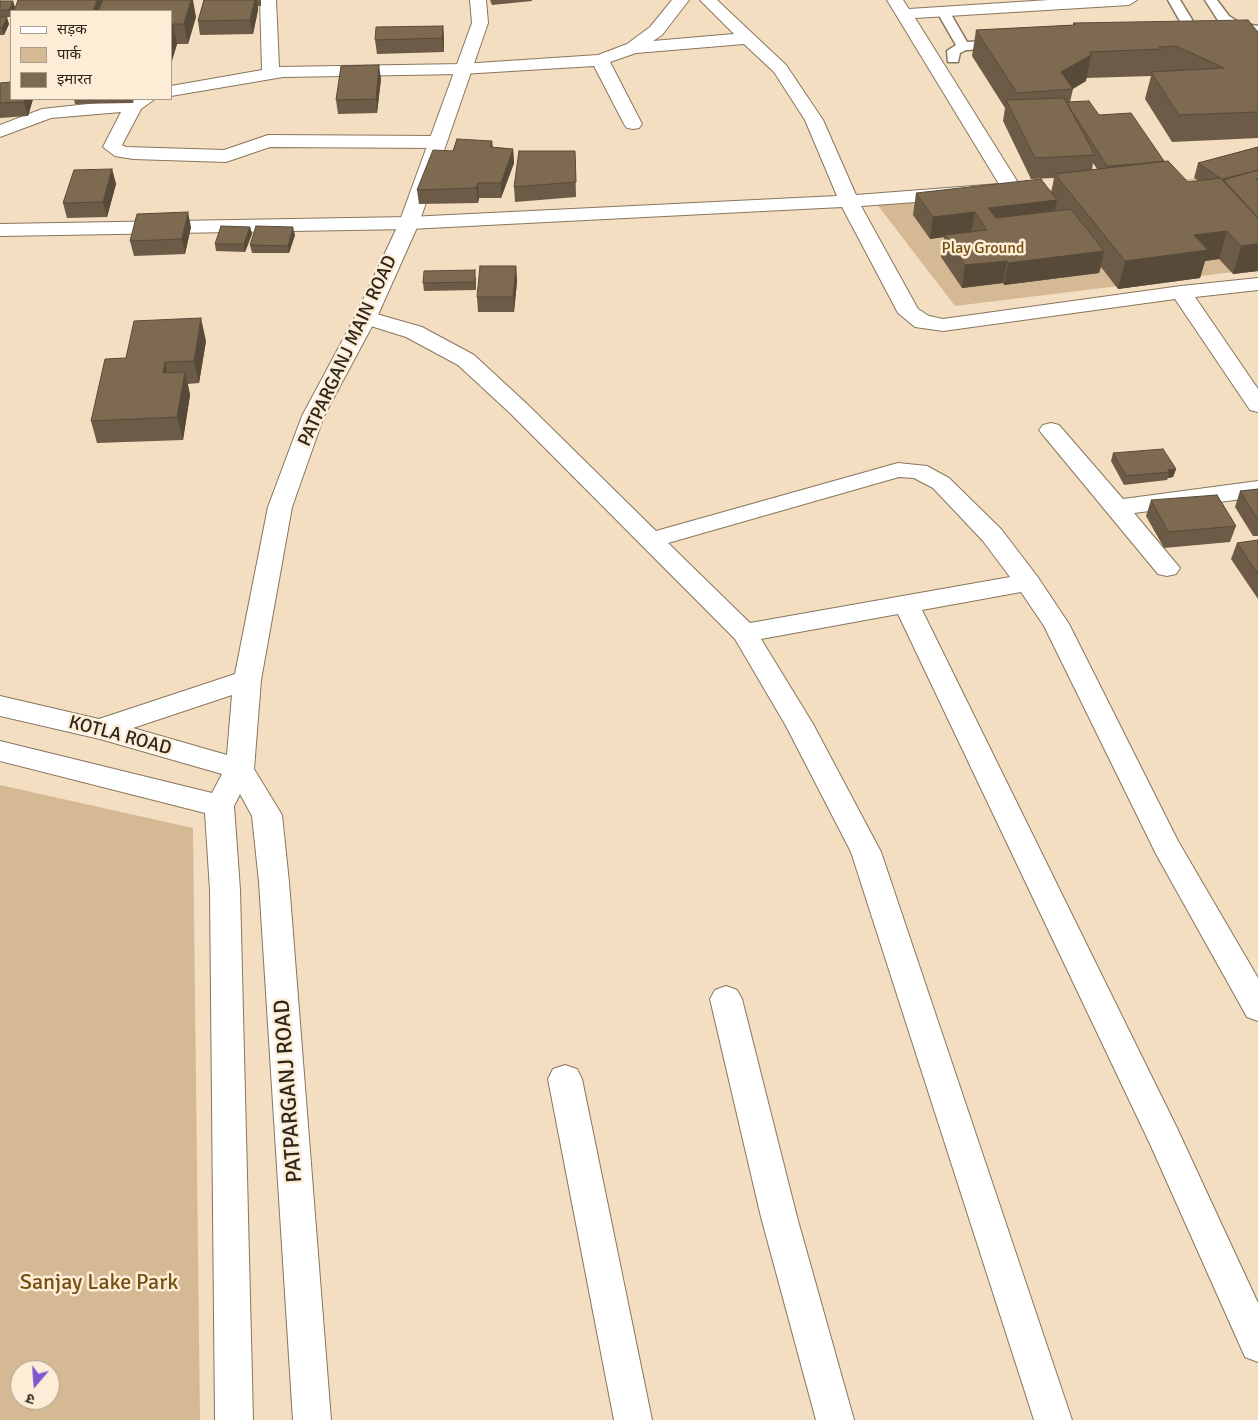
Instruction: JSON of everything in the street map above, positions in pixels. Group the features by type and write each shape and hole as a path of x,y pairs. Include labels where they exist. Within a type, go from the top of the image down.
{"street":[{"path":"268,0 271,73"},
{"name":"PATPARGANJ MAIN ROAD","path":"240,769 247,680 280,507 313,416 366,317 408,223 480,23 478,0"},
{"path":"633,48 656,31 681,0"},
{"path":"708,0 750,38 780,69 814,120 849,201 909,314 923,322 943,325 1180,292 1258,284"},
{"path":"898,7 943,12 1129,0"},
{"path":"0,230 408,223 849,201 1012,189 898,7"},
{"path":"172,91 271,73 462,69 600,60 633,48 750,38"},
{"path":"600,60 633,124"},
{"path":"140,102 112,147 122,152 226,156 268,141 437,142"},
{"path":"0,131 48,113 140,102"},
{"path":"1180,292 1257,402"},
{"path":"366,317 414,332 466,360 519,409 744,632 798,724 866,852 1052,1420"},
{"path":"1051,430 1167,568"},
{"path":"651,540 898,470 919,471 941,482 992,535 1028,582 1056,624 1166,846 1258,1007"},
{"path":"1116,508 1258,489"},
{"path":"744,632 1028,582"},
{"path":"906,604 1165,1139 1258,1344"},
{"path":"100,729 247,680"},
{"name":"KOTLA ROAD","path":"0,706 100,729 240,769"},
{"path":"0,751 219,806"},
{"path":"234,1420 225,890 219,806 240,769"},
{"name":"PATPARGANJ ROAD","path":"240,769 266,815 273,872 312,1420"},
{"path":"726,999 779,1216 835,1420"},
{"path":"565,1079 633,1420"}],"lane":[{"path":"1174,0 1196,36"},
{"path":"1211,0 1224,19 1236,26 1258,30"},
{"path":"943,12 963,46"},
{"path":"1176,37 1196,36 1211,38"},
{"path":"953,59 954,51 963,46 1011,44"}],"green space":[{"name":"Play Ground","path":"1202,178 1258,269 955,306 876,203"},
{"name":"Sanjay Lake Park","path":"0,785 193,828 200,1420 0,1420"}],"building":[{"path":"18,0 97,0 93,10 14,10"},
{"path":"103,0 191,0 184,24 173,24 172,28 172,10 98,10"},
{"path":"204,0 255,0 250,20 198,21"},
{"path":"0,1 13,1 9,10 0,10"},
{"path":"0,17 7,17 2,28 0,28"},
{"path":"1248,20 1258,32 1258,112 1179,115 1151,72 1224,68 1176,46 1159,47 1161,49 1090,52 1091,55 1061,72 1073,89 1017,93 976,30 1075,25 1073,23"},
{"path":"443,26 442,38 375,40 376,27"},
{"path":"379,65 376,99 336,100 341,66"},
{"path":"10,82 10,100 25,100 24,102 0,103 0,83"},
{"path":"1064,98 1095,155 1035,158 1006,100"},
{"path":"1089,101 1099,115 1131,113 1164,161 1107,166 1066,102"},
{"path":"457,139 492,141 490,147 513,149 501,183 478,183 476,188 417,190 433,150 453,151"},
{"path":"1258,147 1258,170 1223,180 1198,163"},
{"path":"519,151 575,151 576,182 514,187"},
{"path":"1168,161 1188,182 1220,178 1258,218 1258,244 1241,246 1227,231 1194,235 1208,250 1125,261 1055,174"},
{"path":"112,169 103,202 63,203 74,170"},
{"path":"1258,170 1258,178 1256,179 1258,181 1258,218 1223,179"},
{"path":"1041,179 1057,200 988,208 996,218 1071,209 1104,251 1008,263 1007,261 965,265 945,235 987,230 975,212 933,217 916,193"},
{"path":"188,212 182,239 130,241 137,214"},
{"path":"221,226 250,227 244,244 215,244"},
{"path":"256,226 293,227 288,246 250,245"},
{"path":"480,266 516,266 513,297 477,297"},
{"path":"475,270 475,282 423,283 424,271"},
{"path":"201,318 194,361 165,362 163,373 185,372 177,417 91,421 105,359 126,358 134,321"},
{"path":"1163,449 1176,469 1168,470 1169,472 1126,476 1113,453"},
{"path":"1258,489 1258,520 1240,491"},
{"path":"1217,495 1236,526 1168,532 1151,500"},
{"path":"1258,540 1258,574 1237,543"}]}
